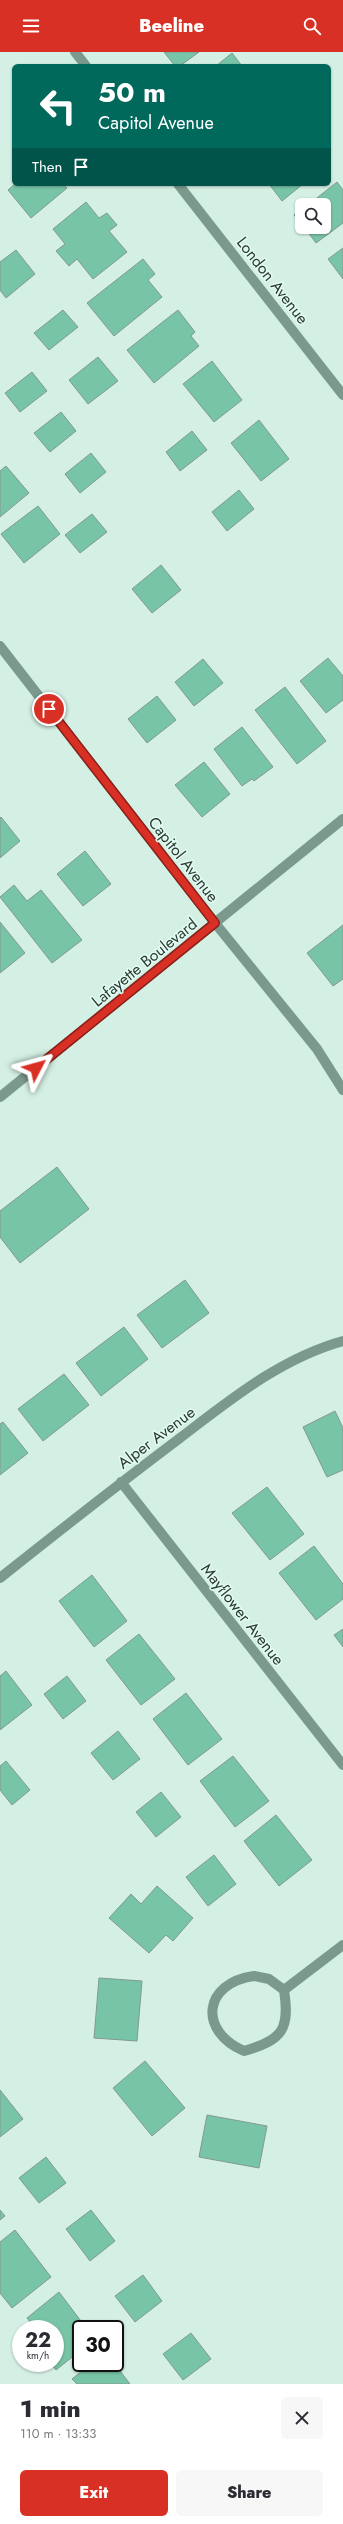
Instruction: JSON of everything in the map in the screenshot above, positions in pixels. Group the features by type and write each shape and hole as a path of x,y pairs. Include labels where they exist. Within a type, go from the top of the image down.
{"street":[{"path":"76,52 85,64"},
{"name":"London Avenue","path":"180,186 343,395"},
{"name":"Capitol Avenue","path":"0,646 215,923 317,1049 343,1090"},
{"name":"Lafayette Boulevard","path":"0,1097 343,818"},
{"name":"Alper Avenue","path":"0,1578 121,1482 253,1383 300,1357 343,1341"},
{"name":"Mayflower Avenue","path":"121,1482 343,1765"},
{"path":"284,1990 343,1945"},
{"path":"254,1976 269,1979 284,1990 286,2021 281,2032 259,2047 244,2051 230,2045 213,2024 212,2009 217,1994 239,1978 254,1976"}],"building":[{"path":"164,52 199,52 183,64 173,64"},
{"path":"232,53 240,64 218,64"},
{"path":"337,182 343,190 343,223 331,232 331,198 317,198"},
{"path":"13,186 65,186 67,188 31,218 8,190"},
{"path":"271,186 301,186 282,201"},
{"path":"86,202 99,218 107,213 117,225 109,231 127,252 93,279 77,259 69,266 56,251 65,244 53,229"},
{"path":"309,234 328,234 316,243"},
{"path":"343,248 343,279 328,259"},
{"path":"16,250 35,274 6,298 0,290 0,262"},
{"path":"143,259 155,274 148,280 162,297 114,336 87,303"},
{"path":"63,310 78,327 49,350 34,333"},
{"path":"178,310 195,332 191,336 199,346 154,383 127,350"},
{"path":"98,357 118,381 88,404 69,380"},
{"path":"212,361 242,400 214,422 183,384"},
{"path":"32,372 47,391 20,412 5,393"},
{"path":"61,412 76,431 50,452 34,433"},
{"path":"259,420 289,459 261,481 231,443"},
{"path":"192,431 207,450 180,471 166,452"},
{"path":"91,453 106,472 80,493 65,474"},
{"path":"6,466 29,493 0,517 0,471"},
{"path":"239,490 254,509 227,531 212,512"},
{"path":"38,506 60,534 24,563 1,534"},
{"path":"92,514 107,532 80,553 65,535"},
{"path":"161,565 181,590 152,613 132,589"},
{"path":"328,658 343,676 343,700 326,713 300,681"},
{"path":"203,659 223,683 194,706 175,682"},
{"path":"285,687 326,741 297,764 255,710"},
{"path":"157,696 176,720 147,743 128,719"},
{"path":"242,727 273,767 254,781 252,779 242,786 214,749"},
{"path":"204,762 230,794 202,817 175,785"},
{"path":"1,817 20,841 0,858 0,818"},
{"path":"85,851 111,884 83,906 57,874"},
{"path":"14,885 27,901 41,890 82,940 52,963 0,897"},
{"path":"0,922 25,953 0,973"},
{"path":"343,925 343,979 333,986 307,953"},
{"path":"57,1167 89,1209 20,1263 0,1237 0,1211"},
{"path":"185,1280 209,1313 162,1348 137,1315"},
{"path":"124,1327 148,1359 101,1396 76,1363"},
{"path":"64,1374 89,1405 43,1441 18,1409"},
{"path":"335,1411 343,1428 343,1470 327,1477 303,1427"},
{"path":"3,1422 28,1453 0,1475 0,1424"},
{"path":"267,1487 304,1534 270,1560 232,1513"},
{"path":"314,1546 343,1584 343,1599 316,1620 279,1573"},
{"path":"92,1575 127,1621 94,1647 59,1601"},
{"path":"343,1629 343,1647 334,1635"},
{"path":"139,1634 175,1679 141,1705 106,1660"},
{"path":"6,1671 32,1705 0,1730 0,1676"},
{"path":"67,1676 86,1701 63,1719 44,1694"},
{"path":"186,1693 222,1739 188,1765 153,1719"},
{"path":"118,1731 140,1759 113,1780 91,1753"},
{"path":"233,1756 269,1801 235,1827 200,1781"},
{"path":"6,1761 30,1790 12,1805 0,1790 0,1766"},
{"path":"161,1792 181,1817 156,1837 136,1812"},
{"path":"276,1815 312,1860 279,1886 244,1841"},
{"path":"214,1855 236,1884 208,1906 186,1877"},
{"path":"157,1886 193,1918 173,1941 166,1935 149,1953 109,1918 131,1894 141,1904"},
{"path":"99,1978 142,1981 137,2041 94,2038"},
{"path":"145,2061 185,2108 152,2136 113,2088"},
{"path":"0,2090 23,2119 0,2137"},
{"path":"207,2115 267,2126 259,2168 199,2157"},
{"path":"46,2157 66,2183 39,2203 19,2178"},
{"path":"0,2210 5,2216 0,2220"},
{"path":"91,2210 115,2241 90,2261 66,2229"},
{"path":"15,2230 51,2277 12,2308 0,2293 0,2242"},
{"path":"143,2275 162,2301 135,2322 115,2296"},
{"path":"59,2292 80,2320 72,2320 72,2357 64,2364 64,2320 28,2320 27,2318"},
{"path":"191,2333 211,2359 183,2380 163,2354"},
{"path":"81,2372 121,2372 130,2384 77,2384 72,2379"}],"route":[{"path":"36,1068 215,923 49,709"}]}
